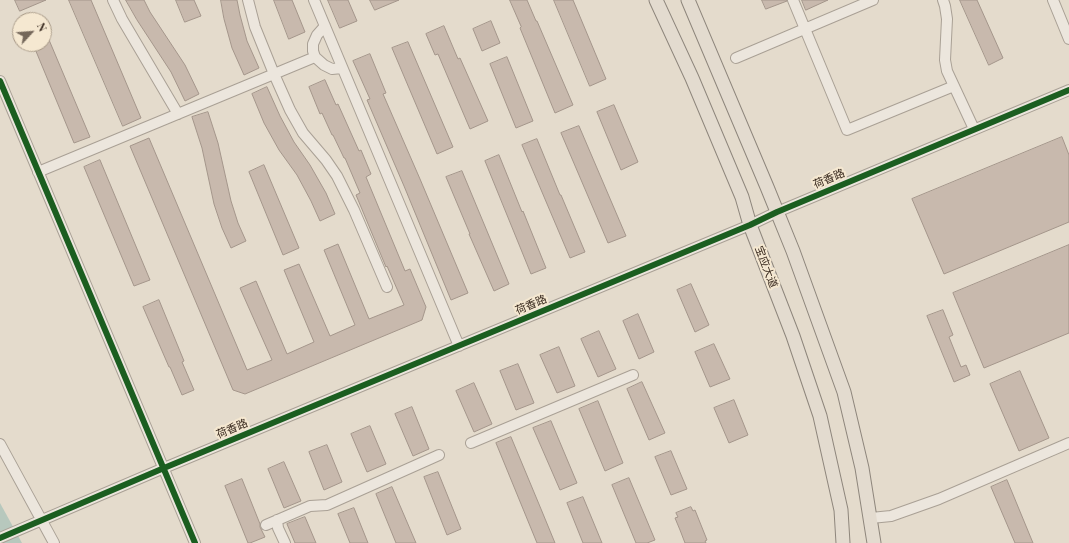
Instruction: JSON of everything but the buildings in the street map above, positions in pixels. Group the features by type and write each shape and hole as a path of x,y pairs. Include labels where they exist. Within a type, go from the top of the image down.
{"main road":[{"name":"宝应大道","path":"656,0 695,85 742,197 750,225 793,336 820,416 841,510 844,543"},
{"path":"688,0 793,251 844,392 862,468 874,543"}],"street":[{"path":"113,0 122,19 178,114"},
{"path":"248,0 255,27 290,110 303,132 326,160 336,176 354,210 387,287"},
{"path":"314,0 459,346"},
{"path":"793,0 847,130 954,86"},
{"path":"943,0 947,19 945,60 947,71 974,129"},
{"path":"1053,0 1069,40"},
{"path":"736,58 870,1"},
{"path":"325,26 317,35 313,44 315,57 324,65 332,69 342,68"},
{"path":"38,172 315,57"},
{"path":"0,81 195,543"},
{"name":"荷香路","path":"0,538 164,468 750,225 777,212 1069,90"},
{"path":"471,443 633,374"},
{"path":"871,518 891,516 939,499 1069,443"},
{"path":"0,444 54,543"},
{"path":"266,524 310,506 327,505 439,455"},
{"path":"278,520 278,528 285,543"}],"shaded area":[{"path":"0,503 22,543 0,543"}],"cycle path":[{"path":"0,81 195,543"},
{"path":"0,538 164,468 750,225 777,212 1069,90"}]}
